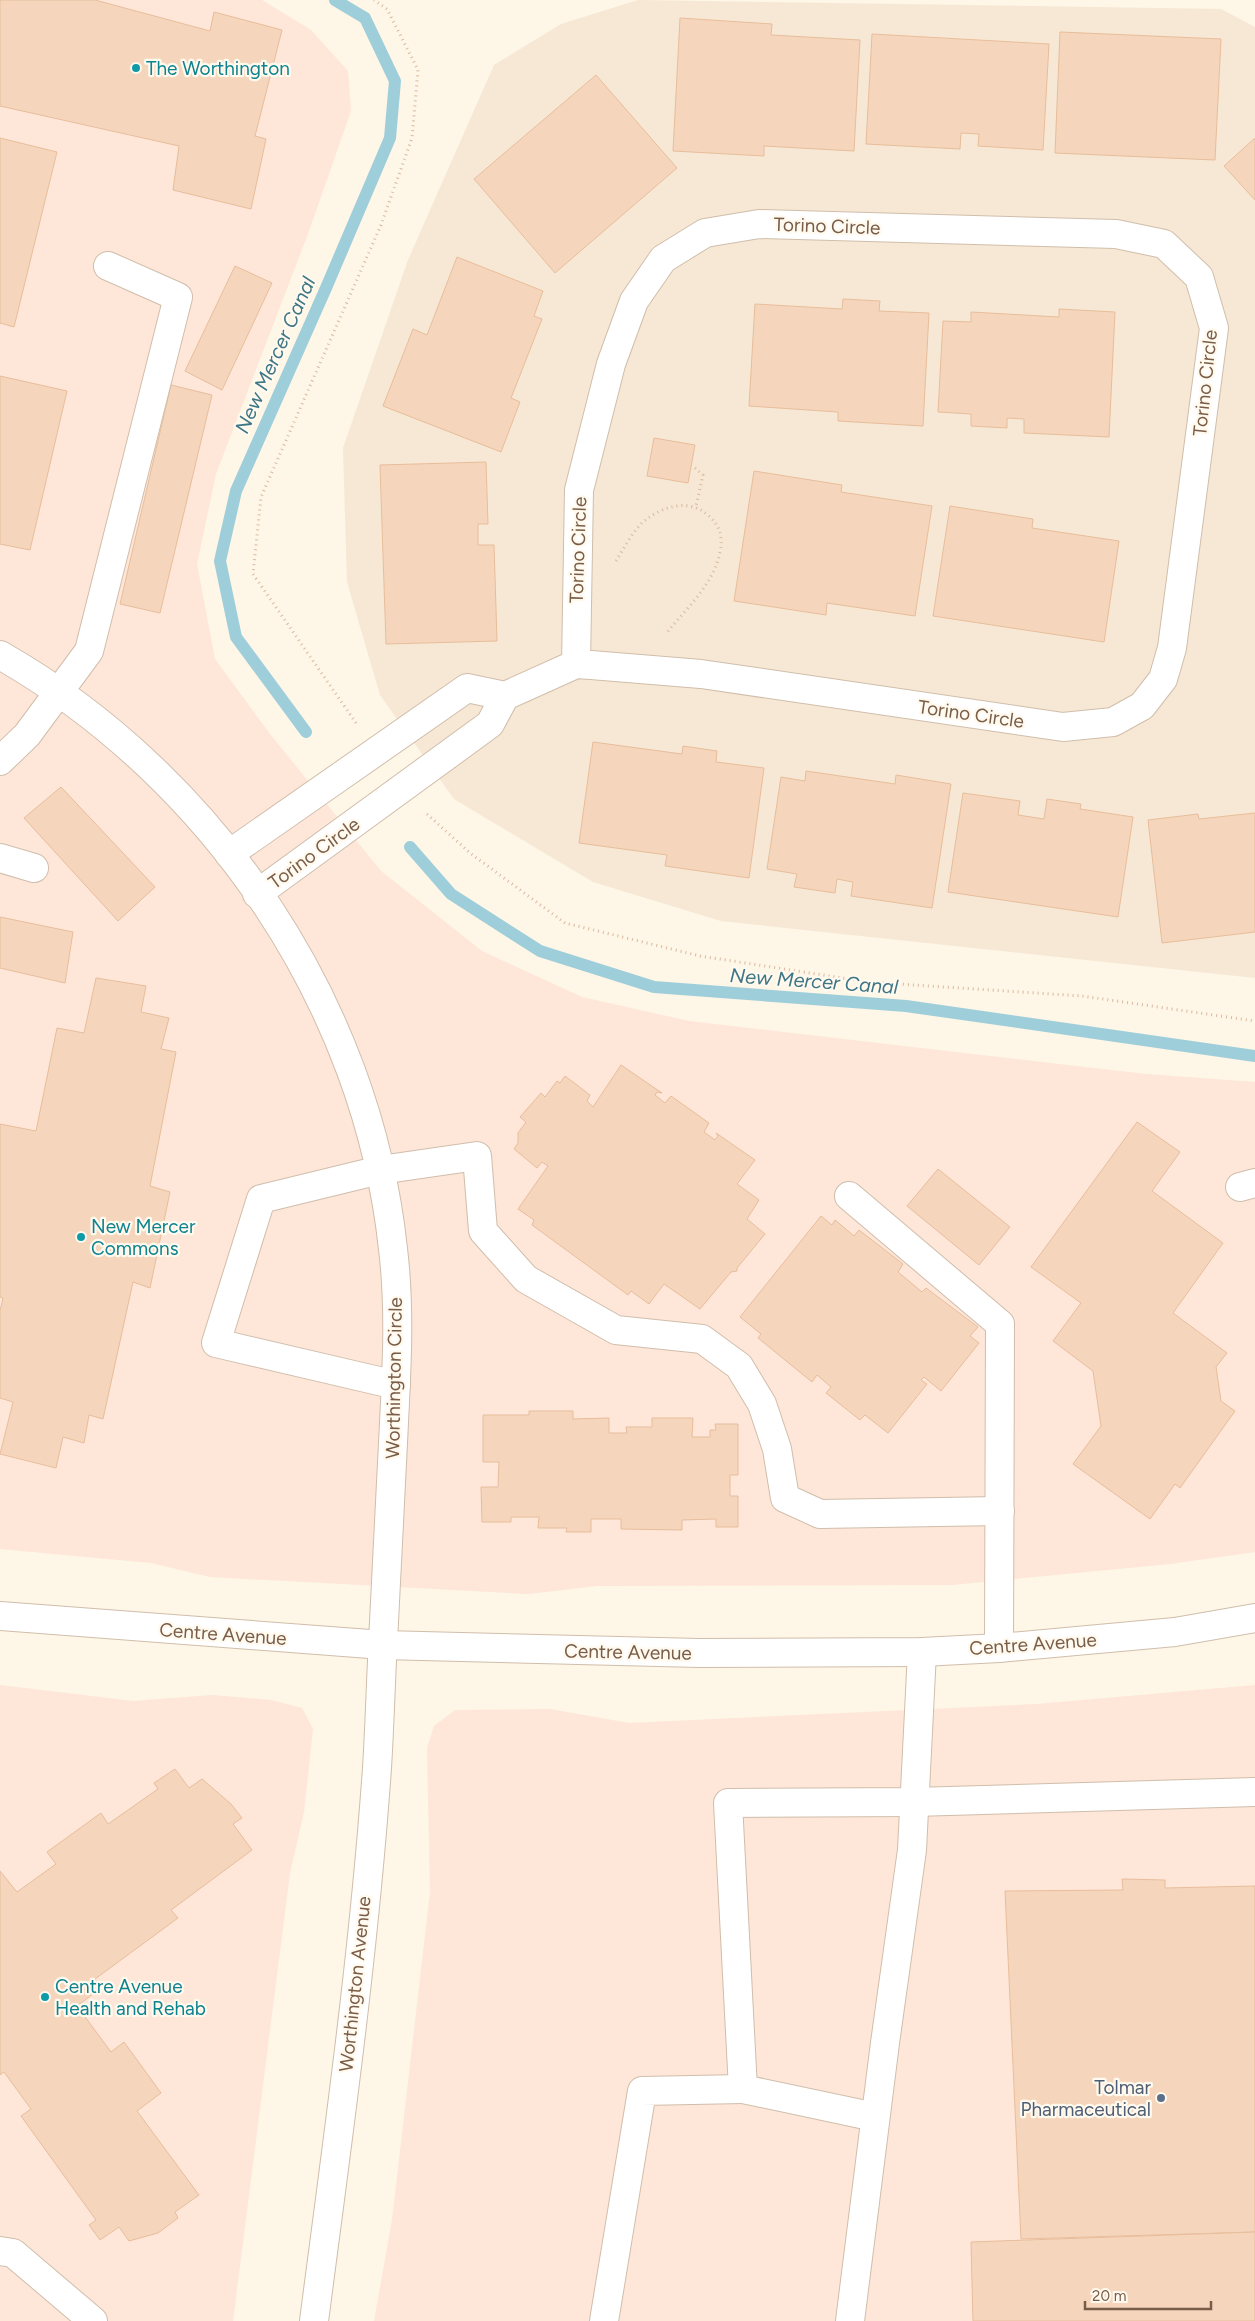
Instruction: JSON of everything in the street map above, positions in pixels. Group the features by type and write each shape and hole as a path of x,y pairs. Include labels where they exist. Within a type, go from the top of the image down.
{"street":[{"name":"Torino Circle","path":"257,894 490,724 505,696 576,664 701,674 1062,728 1113,722 1142,706 1163,679 1172,648 1214,328 1199,277 1164,244 1106,234 759,224 705,234 663,259 634,301 610,364 579,490 576,664"},
{"path":"0,761 27,735 89,651 178,297 108,266"},
{"name":"Worthington Circle","path":"0,655 59,693 112,732 184,802 229,854 288,938 326,1008 360,1094 380,1170 393,1248 398,1327 383,1646"},
{"path":"229,854 467,688 505,696"},
{"path":"0,858 34,868"},
{"path":"396,1385 216,1343 261,1199 380,1170 477,1156 483,1231 526,1280 616,1330 702,1339 739,1366 762,1404 777,1449 785,1498 820,1514 1000,1511"},
{"path":"848,1196 1000,1324 999,1648"},
{"name":"Centre Avenue","path":"0,1616 383,1646 699,1653 922,1652 999,1648 1176,1632 1255,1618"},
{"name":"Worthington Avenue","path":"314,2321 362,1932 376,1768 383,1646"},
{"path":"850,2321 875,2117 912,1850 922,1652"},
{"path":"743,2089 728,1804 914,1802 1255,1792"},
{"path":"604,2321 642,2092 743,2089 875,2117"},
{"path":"0,2251 13,2253 93,2321"}],"path":[{"path":"374,0 387,9 418,70 412,138 381,225 261,497 252,574 376,752"},
{"path":"695,468 703,475 696,506"},
{"path":"613,564 628,540 643,523 660,512 680,504 696,506 710,516 720,529 720,551 711,576 697,599 661,641"},
{"path":"401,789 470,853 565,923 700,956 868,982 1082,996 1255,1021"}],"shaded area":[{"path":"0,0 262,0 311,30 348,71 351,111 309,231 216,474 197,564 215,659 270,734 381,871 482,951 582,997 689,1021 1146,1074 1255,1082 1255,1552 1170,1564 952,1585 597,1586 528,1594 210,1577 151,1563 0,1549"},
{"path":"638,0 1221,9 1255,27 1255,978 721,921 593,882 454,799 380,695 347,582 343,448 408,260 494,65 561,24"},
{"path":"0,1685 133,1701 212,1695 271,1700 302,1708 313,1729 304,1812 290,1873 233,2321 0,2321"},
{"path":"1255,1685 1255,2321 374,2321 392,2220 430,1892 427,1748 434,1726 455,1710 550,1709 629,1723 1037,1704"}],"building":[{"name":"The Worthington","path":"0,0 95,0 210,31 214,12 282,30 255,136 266,139 251,209 173,190 179,146 0,106"},
{"path":"680,18 772,24 771,35 860,40 854,151 764,146 764,156 673,151"},
{"path":"1060,32 1221,39 1215,160 1055,153"},
{"path":"872,34 1049,44 1043,150 978,146 979,134 961,133 960,149 866,144"},
{"path":"596,75 677,168 555,273 474,179"},
{"path":"0,138 57,152 14,327 0,323"},
{"path":"1255,138 1255,200 1224,166"},
{"path":"457,257 543,291 534,316 542,319 511,398 520,402 501,452 383,406 413,329 427,335"},
{"path":"235,266 272,283 222,390 185,371"},
{"path":"843,299 880,301 879,311 929,313 923,426 838,421 838,412 749,406 755,304 842,309"},
{"path":"1059,309 1115,312 1109,437 1024,433 1024,419 1007,418 1007,428 971,426 971,414 938,412 943,321 971,322 971,312 1059,317"},
{"path":"0,376 67,391 30,550 0,544"},
{"path":"171,385 212,395 160,613 120,604"},
{"path":"654,438 695,445 688,483 647,476"},
{"path":"486,462 488,524 478,524 478,545 494,545 497,641 386,644 380,465"},
{"path":"754,471 842,485 841,492 932,506 915,616 827,603 826,615 734,601"},
{"path":"950,506 1033,519 1032,528 1119,541 1104,642 933,616"},
{"path":"593,742 682,754 683,746 717,751 716,762 764,768 749,878 665,866 667,855 579,843"},
{"path":"806,771 895,784 896,775 951,784 932,908 851,896 853,882 837,879 835,893 794,887 797,874 767,869 781,777 805,781"},
{"path":"61,787 155,887 118,921 24,818"},
{"path":"963,793 1020,801 1018,815 1044,819 1047,799 1081,804 1080,809 1133,817 1118,917 948,892"},
{"path":"1255,813 1255,932 1162,943 1148,820 1198,814 1199,819"},
{"path":"0,917 73,932 65,983 0,968"},
{"name":"New Mercer Commons","path":"96,978 146,986 141,1012 169,1018 161,1049 176,1052 150,1186 170,1192 150,1288 133,1282 103,1419 89,1415 84,1443 63,1437 56,1468 0,1454 13,1402 0,1398 0,1311 3,1298 0,1297 0,1124 36,1131 57,1028 84,1033"},
{"path":"621,1065 662,1093 657,1092 655,1095 665,1103 671,1096 709,1123 704,1132 715,1140 718,1136 716,1133 755,1160 737,1184 759,1200 747,1219 765,1234 737,1268 737,1271 731,1272 700,1309 664,1284 649,1304 631,1291 628,1295 532,1225 534,1220 518,1209 548,1166 542,1162 537,1168 514,1149 518,1143 518,1133 526,1122 520,1117 541,1093 545,1097 557,1081 560,1083 565,1076 590,1095 587,1101 593,1107"},
{"path":"1137,1122 1180,1152 1152,1191 1223,1243 1173,1313 1227,1353 1216,1367 1221,1401 1235,1411 1180,1488 1175,1484 1150,1519 1073,1464 1101,1426 1093,1371 1053,1341 1081,1303 1031,1267"},
{"path":"938,1169 1010,1227 979,1265 907,1206"},
{"path":"821,1216 832,1225 835,1220 854,1236 859,1230 903,1264 898,1272 922,1292 926,1288 978,1327 970,1336 979,1343 941,1391 924,1377 921,1380 927,1384 888,1433 865,1415 860,1420 826,1393 831,1387 817,1375 812,1382 758,1338 761,1334 740,1317"},
{"path":"529,1411 573,1411 573,1419 609,1418 609,1433 627,1433 626,1427 652,1427 652,1418 693,1418 692,1437 710,1437 710,1430 716,1430 715,1424 738,1424 738,1475 730,1475 730,1496 738,1496 738,1527 716,1527 716,1519 682,1520 682,1530 621,1529 621,1519 591,1519 591,1532 566,1532 567,1528 538,1528 539,1517 511,1517 511,1522 482,1522 481,1487 498,1487 499,1462 483,1462 483,1415 529,1415"},
{"name":"Centre Avenue Health and Rehab","path":"175,1769 189,1788 202,1779 231,1804 242,1818 233,1824 252,1850 171,1910 178,1918 95,1979 101,1988 77,2006 111,2052 124,2042 161,2093 137,2111 199,2195 175,2212 178,2218 158,2233 129,2241 119,2227 100,2240 89,2225 96,2220 21,2116 31,2109 4,2072 0,2075 0,1871 17,1892 56,1864 47,1852 101,1813 108,1824 158,1789 154,1783"},
{"path":"1122,1879 1165,1880 1165,1888 1255,1886 1255,2232 1021,2239 1005,1891 1123,1890"},
{"path":"1255,2232 1255,2321 973,2321 971,2242"}],"waterway":[{"name":"New Mercer Canal","path":"306,732 236,637 220,561 236,491 390,138 395,81 365,18 335,0"},
{"name":"New Mercer Canal","path":"410,847 451,894 540,951 654,987 906,1006 1255,1056"}],"place":[{"name":"The Worthington","path":"136,68"},
{"name":"New Mercer Commons","path":"81,1237"},
{"name":"Centre Avenue Health and Rehab","path":"45,1997"},
{"name":"Tolmar Pharmaceutical","path":"1161,2098"}]}
